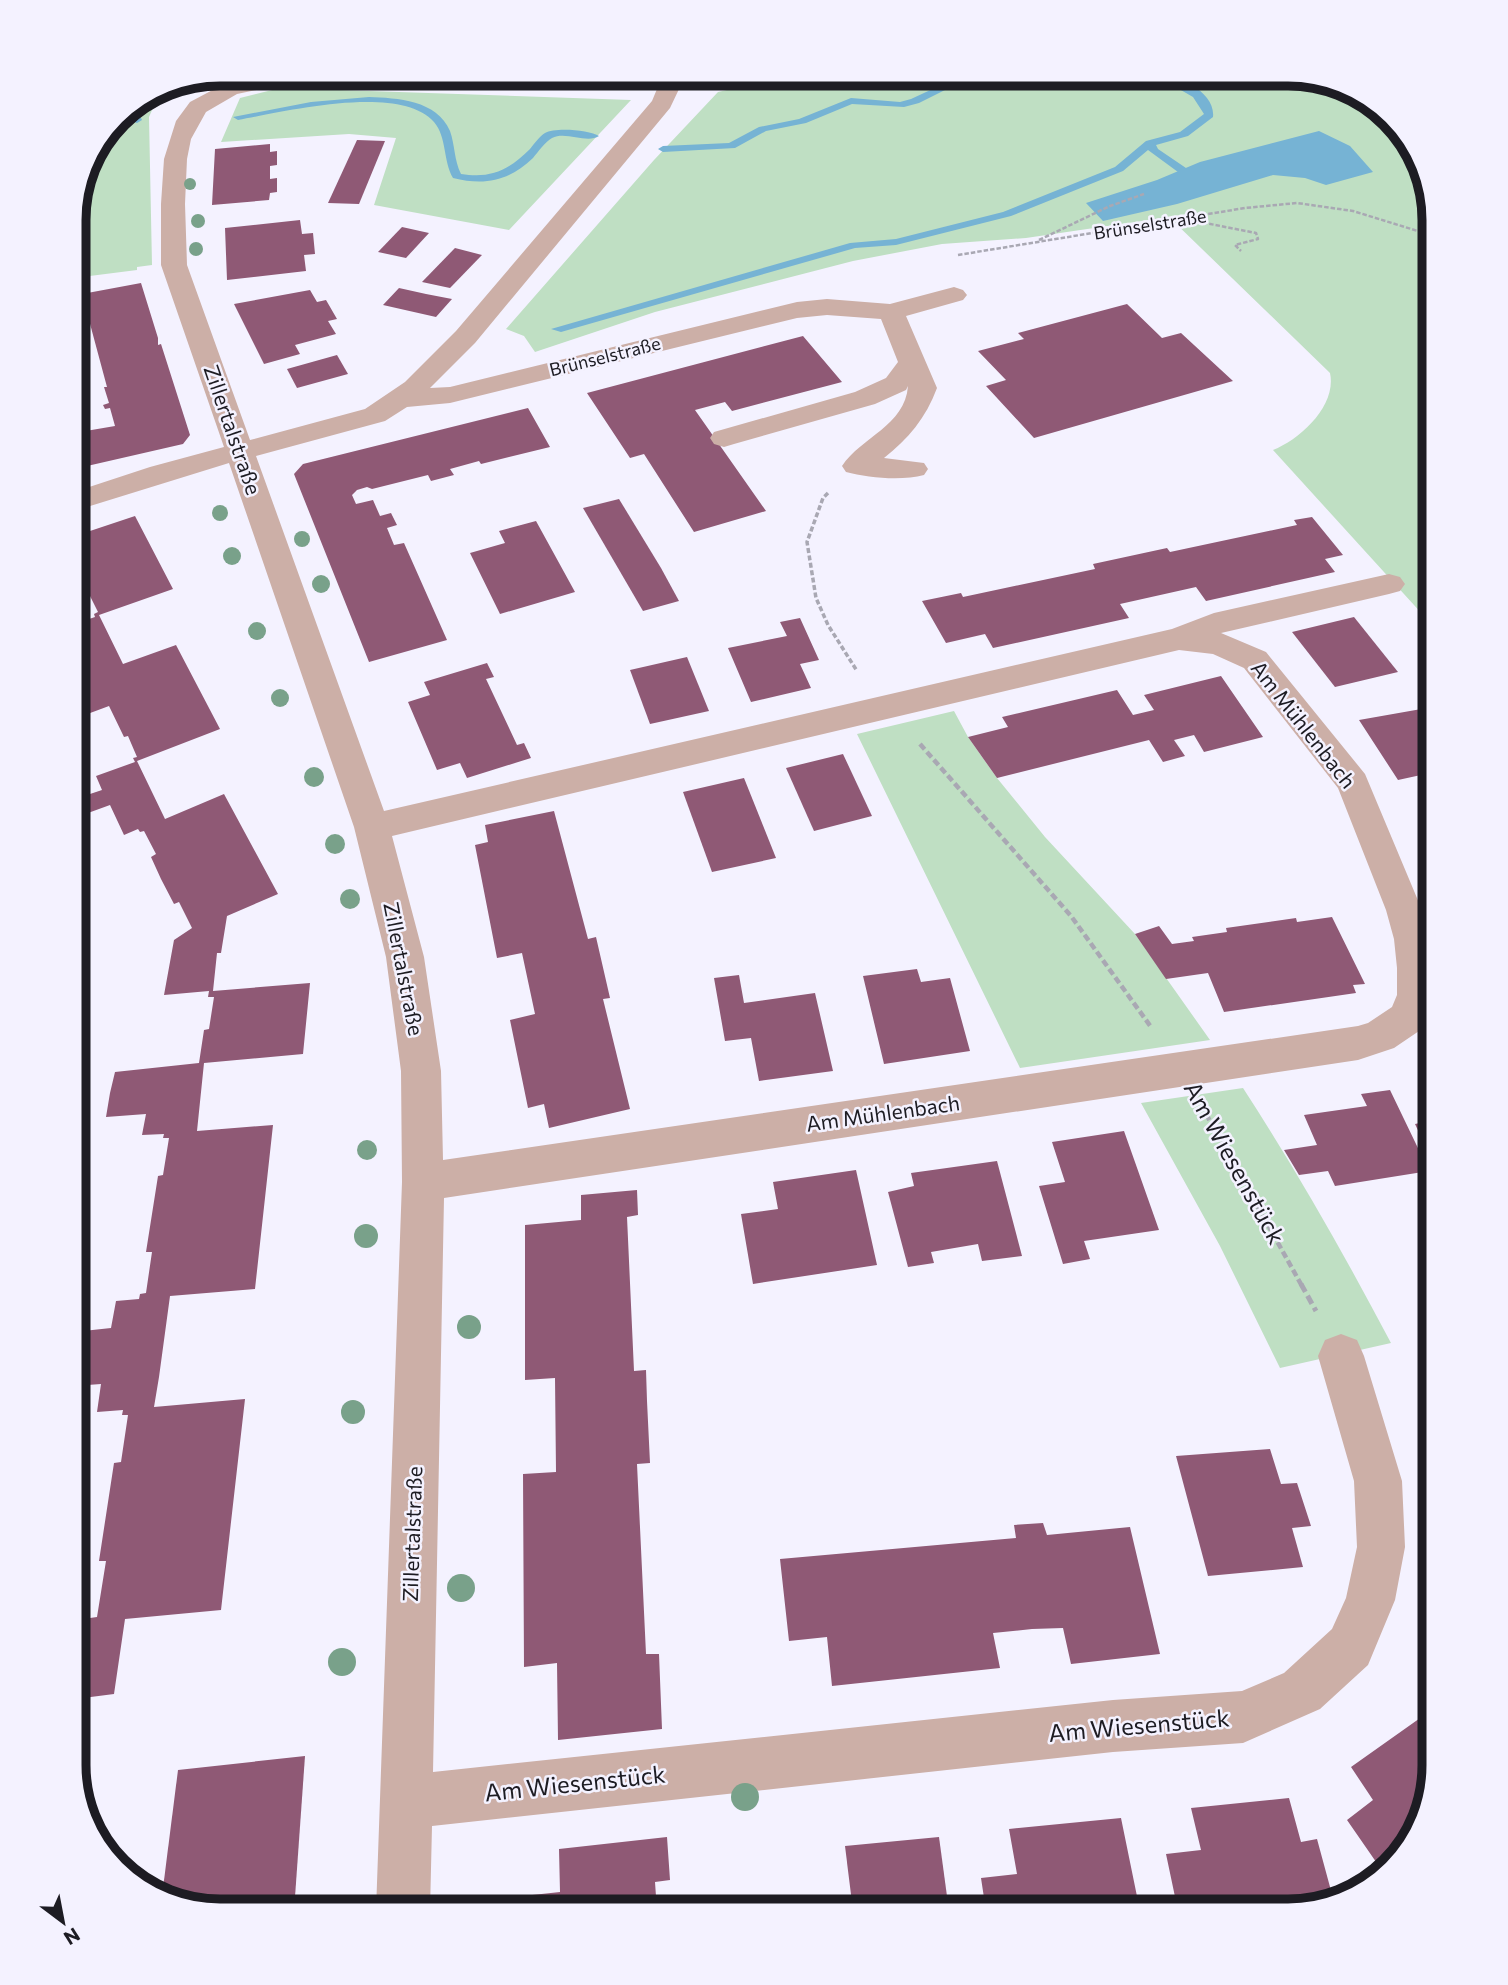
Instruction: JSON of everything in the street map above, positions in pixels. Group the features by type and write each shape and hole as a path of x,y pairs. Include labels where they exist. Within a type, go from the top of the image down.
{"street":[{"path":"228,86 242,86"},
{"name":"Brünselstraße","path":"86,498 160,473 375,415 403,400 465,336 564,221 662,103 669,86"},
{"name":"Zillertalstraße","path":"232,88 197,108 184,124 174,169 174,265 372,827 405,957 420,1058 423,1182 403,1899"},
{"name":"Brünselstraße","path":"403,400 450,395 797,310 827,307 891,312 954,295"},
{"path":"856,466 901,429 915,412 923,388 891,312"},
{"path":"724,438 865,398 896,384 912,362"},
{"path":"856,466 914,469"},
{"path":"1180,639 1213,624 1389,584"},
{"name":"Am Mühlenbach","path":"372,827 1180,639 1219,643 1255,660 1353,783 1404,909 1413,939 1416,995 1408,1017 1380,1036 1336,1047 423,1182"},
{"name":"Am Wiesenstück","path":"406,1802 1113,1726 1243,1717 1302,1691 1350,1647 1370,1600 1381,1547 1378,1481 1342,1356"}],"path":[{"path":"1035,242 1110,206 1144,194"},
{"name":"Brünselstraße","path":"948,258 1245,208 1297,202 1353,211 1422,232"},
{"path":"1188,219 1256,233 1258,239 1236,245 1241,251"},
{"name":"Am Wiesenstück","path":"856,466 823,498 807,542 816,598 828,625 862,678 1071,916 1181,1070 1342,1356"}],"green space":[{"path":"744,86 1297,86 1332,93 1370,113 1400,145 1415,176 1421,202 1422,614 1273,450 1295,438 1315,419 1328,397 1330,373 1169,217 1026,238 942,244 853,261 655,312 535,352 524,336 506,329 654,160 718,92"},
{"path":"280,88 631,100 509,230 374,205 396,138 349,134 221,142 240,98"},
{"path":"155,103 149,117 152,265 137,267 137,270 86,276 86,211 90,185 108,145 138,113"},
{"path":"954,711 968,737 997,778 1045,837 1135,934 1210,1040 1020,1068 857,734"},
{"path":"1243,1088 1320,1214 1391,1343 1280,1368 1220,1246 1141,1103"}],"water":[{"path":"1319,131 1350,146 1373,172 1326,185 1305,178 1273,175 1177,204 1103,221 1086,203 1157,180 1200,162"}],"building":[{"path":"357,140 385,141 359,204 328,203"},
{"path":"270,144 270,152 277,151 277,165 270,166 270,179 277,178 277,192 270,193 269,200 212,205 215,149"},
{"path":"300,220 302,234 313,233 315,254 304,255 306,271 227,280 225,228"},
{"path":"402,227 429,233 406,258 378,252"},
{"path":"455,248 482,255 450,288 422,282"},
{"path":"141,283 158,345 161,344 190,435 183,444 86,466 86,431 115,426 110,408 105,409 103,405 109,403 104,387 107,387 86,309 86,293"},
{"path":"399,288 452,299 436,317 383,305"},
{"path":"310,290 317,302 326,300 337,319 328,321 336,334 295,345 300,354 264,364 234,304"},
{"path":"1127,304 1162,338 1181,333 1233,381 1034,438 986,386 1006,380 978,351 1024,339 1018,333"},
{"path":"803,336 842,382 732,411 725,402 695,410 766,511 694,532 644,454 630,458 587,393"},
{"path":"337,355 348,374 297,388 287,369"},
{"path":"528,408 550,447 450,469 454,475 431,481 428,475 372,489 367,487 352,495 356,504 373,500 380,516 391,513 397,525 387,528 394,545 404,543 447,640 369,662 294,474 303,464"},
{"path":"619,499 679,601 643,611 583,508"},
{"path":"135,516 173,589 99,615 123,664 176,645 220,729 137,761 165,819 224,794 278,894 227,916 221,953 217,953 213,991 310,983 303,1054 204,1063 197,1131 273,1125 255,1289 170,1296 154,1407 245,1399 221,1610 125,1619 114,1694 86,1698 86,1623 89,1623 90,1618 97,1617 106,1561 99,1561 114,1463 121,1462 128,1415 122,1415 123,1410 97,1412 101,1384 86,1385 86,1331 111,1328 116,1301 139,1299 140,1294 146,1293 152,1252 146,1252 158,1176 163,1175 169,1138 163,1138 164,1134 142,1135 146,1114 106,1117 110,1093 115,1072 199,1063 204,1030 209,1029 214,997 208,997 209,991 164,995 174,940 192,928 179,902 174,904 161,879 151,857 156,854 144,831 140,832 138,829 124,835 110,805 88,813 86,808 86,795 102,790 96,776 135,762 133,758 137,757 128,736 124,737 109,706 86,715 86,620 95,617 94,614 98,612 89,594 86,595 86,532"},
{"path":"1312,517 1343,555 1325,559 1335,572 1206,601 1196,587 1120,604 1129,618 993,648 985,634 946,643 922,601 961,593 963,597 1095,569 1093,564 1167,548 1170,552 1297,525 1294,520"},
{"path":"536,521 575,592 500,614 470,553 505,543 499,531"},
{"path":"1354,617 1398,672 1335,687 1292,632"},
{"path":"800,618 819,660 800,664 811,688 751,702 728,648 787,636 780,622"},
{"path":"687,657 709,711 650,724 630,670"},
{"path":"487,663 494,677 486,679 517,745 524,743 531,758 467,778 460,763 437,770 408,702 430,695 424,682"},
{"path":"1221,676 1263,737 1204,752 1194,735 1174,740 1185,756 1163,762 1149,740 997,778 968,737 1008,727 1002,717 1117,690 1133,715 1154,710 1144,695"},
{"path":"1422,709 1422,776 1398,780 1359,720"},
{"path":"843,754 872,816 814,831 786,768"},
{"path":"744,778 776,858 712,872 683,792"},
{"path":"554,811 588,939 596,937 610,998 603,999 630,1109 549,1128 544,1104 528,1108 510,1020 535,1014 522,953 497,958 475,845 488,842 485,825"},
{"path":"1332,917 1365,984 1353,985 1356,993 1224,1012 1208,973 1166,979 1135,934 1159,926 1172,944 1194,941 1192,937 1227,932 1226,928 1296,918 1297,922"},
{"path":"917,969 921,982 950,978 970,1051 884,1064 863,976"},
{"path":"739,975 744,1003 815,993 833,1071 759,1081 751,1038 725,1041 714,978"},
{"path":"1390,1090 1422,1156 1422,1172 1335,1186 1328,1171 1299,1175 1284,1150 1317,1145 1304,1115 1367,1106 1361,1094"},
{"path":"1422,1123 1422,1139 1415,1124"},
{"path":"1124,1131 1159,1230 1084,1241 1090,1259 1063,1264 1039,1186 1065,1182 1052,1142"},
{"path":"997,1161 1022,1256 982,1261 978,1244 931,1252 934,1263 908,1267 888,1192 914,1186 911,1173"},
{"path":"856,1170 877,1265 753,1284 741,1214 778,1209 773,1182"},
{"path":"637,1190 638,1215 627,1217 634,1371 646,1370 650,1463 637,1464 646,1654 659,1654 662,1729 558,1740 557,1663 524,1667 523,1474 556,1472 555,1378 525,1380 525,1225 581,1220 581,1195"},
{"path":"1270,1449 1281,1484 1297,1483 1311,1526 1292,1528 1303,1567 1208,1576 1176,1456"},
{"path":"1043,1523 1047,1535 1130,1527 1160,1654 1071,1664 1063,1628 1032,1629 993,1633 1000,1668 832,1686 827,1637 789,1641 780,1559 1016,1538 1014,1525"},
{"path":"1422,1717 1422,1766 1418,1800 1395,1847 1378,1865 1347,1820 1373,1800 1351,1767"},
{"path":"305,1756 295,1899 202,1898 163,1886 178,1770"},
{"path":"1289,1798 1301,1842 1317,1839 1331,1892 1289,1899 1175,1899 1166,1854 1201,1850 1191,1808"},
{"path":"1121,1818 1138,1899 984,1899 981,1878 1017,1874 1009,1829"},
{"path":"667,1837 670,1880 655,1882 656,1899 523,1899 523,1896 560,1892 559,1849"},
{"path":"939,1837 947,1899 852,1899 845,1846"}],"waterway":[{"path":"663,149 731,146 763,129 802,121 851,101 900,105 947,86"},
{"path":"1150,143 1184,134 1209,115 1203,101 1185,86"},
{"path":"238,117 340,101 395,101 418,107 441,123 457,176 473,179 499,177 509,172 549,135 570,133 594,136"},
{"path":"133,118 137,120"},
{"path":"557,329 854,245 896,242 1007,214 1119,169 1150,143"},
{"path":"1150,143 1153,151 1182,170"}]}
